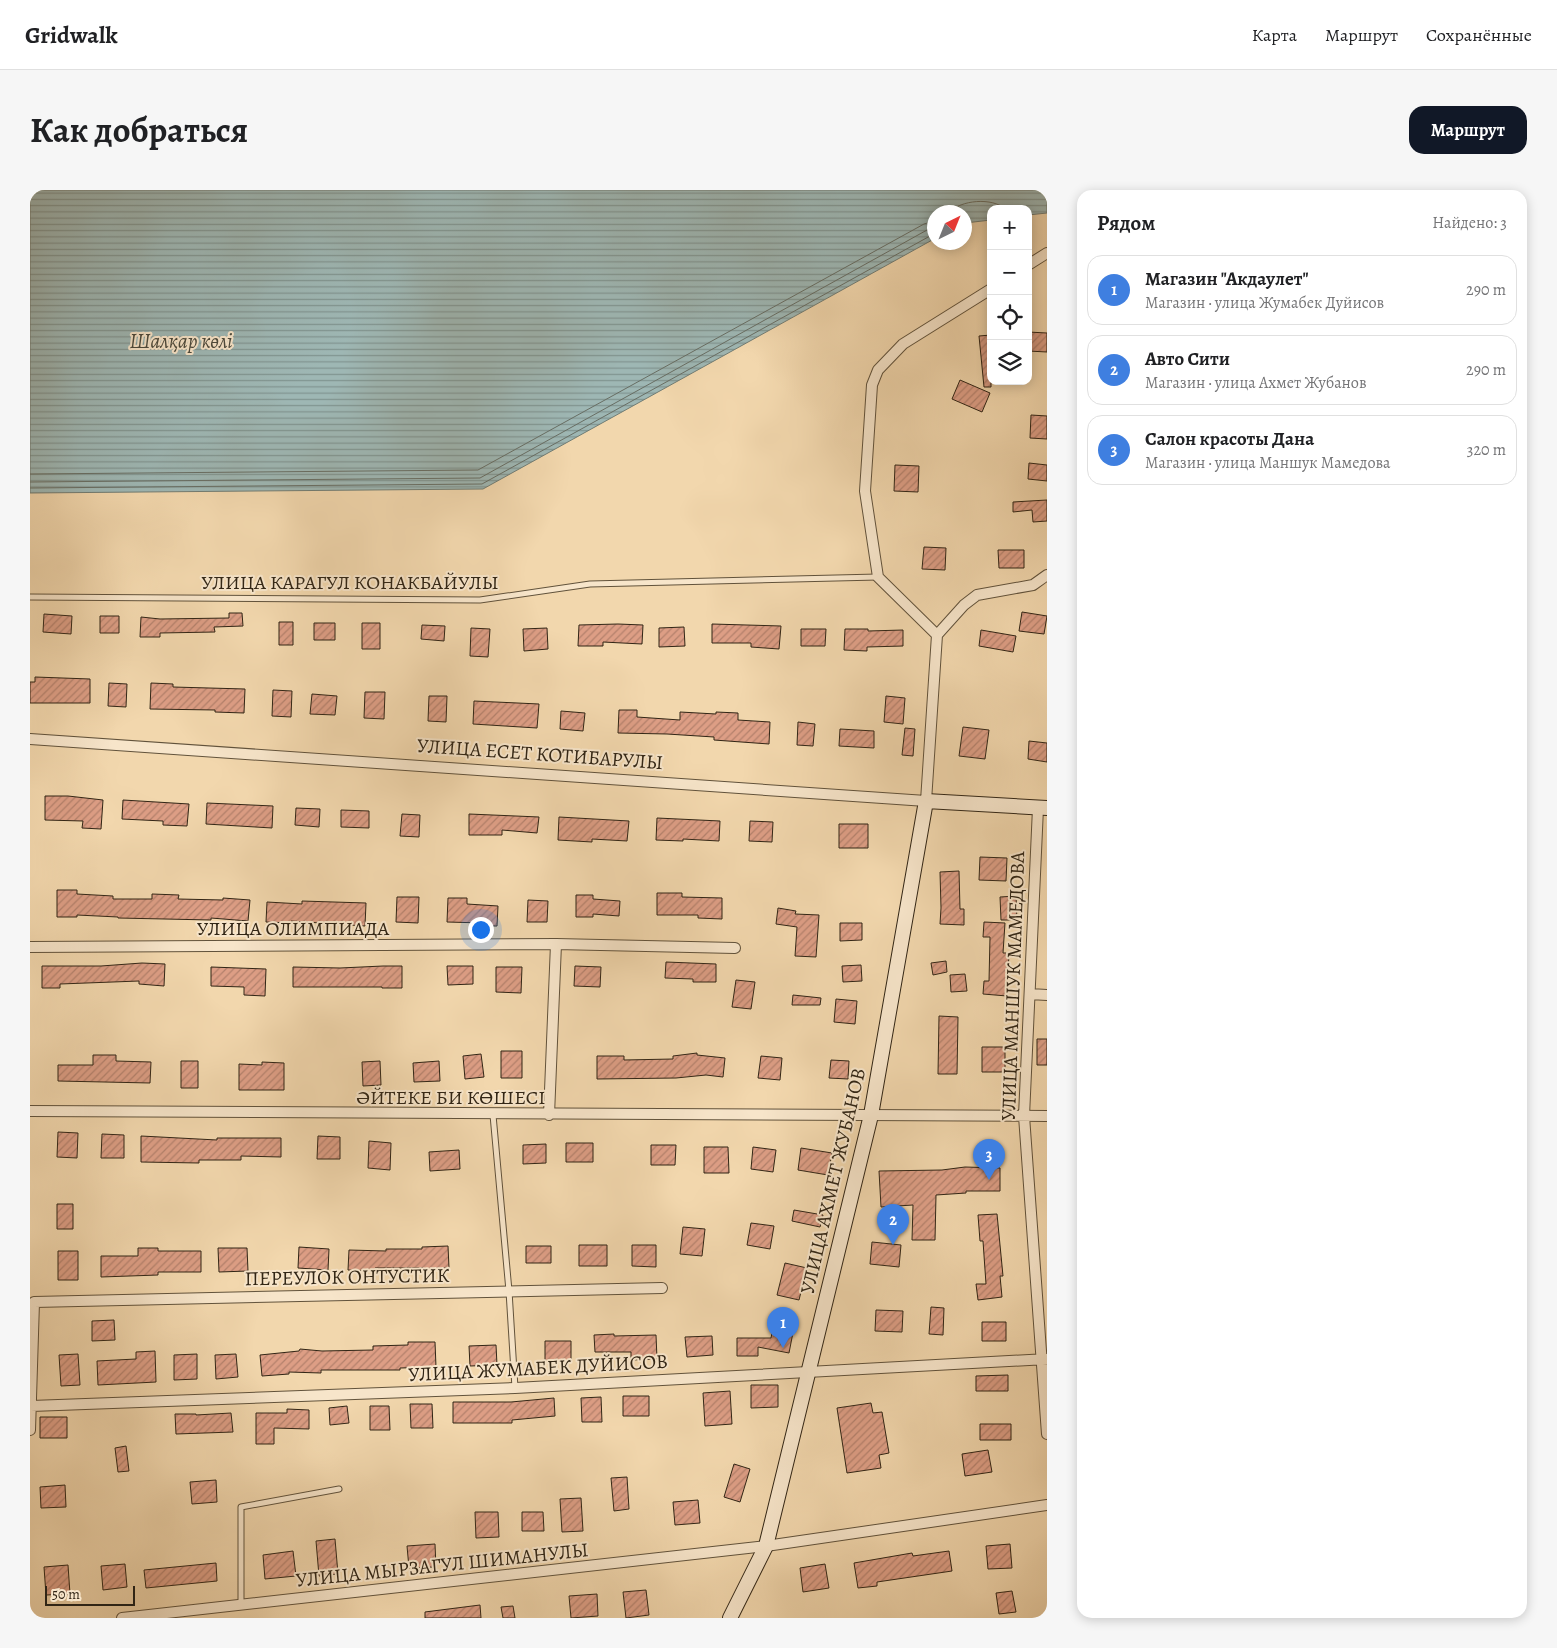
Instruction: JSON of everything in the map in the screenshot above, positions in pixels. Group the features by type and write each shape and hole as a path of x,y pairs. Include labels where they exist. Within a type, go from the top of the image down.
{"main road":[{"name":"УЛИЦА ЕСЕТ КОТИБАРУЛЫ","path":"926,801 1042,808"},
{"name":"УЛИЦА АХМЕТ ЖУБАНОВ","path":"730,1618 766,1546 871,1115 926,801"}],"street":[{"path":"1032,262 1047,253"},
{"path":"937,635 878,577 865,491 872,385 878,370 903,344 987,292"},
{"path":"926,801 937,635 964,605 977,595 1033,584 1047,575"},
{"name":"УЛИЦА ЕСЕТ КОТИБАРУЛЫ","path":"30,740 926,801"},
{"name":"УЛИЦА МАНШУК МАМЕДОВА","path":"1042,808 1024,1116 1044,1359 1047,1434"},
{"path":"549,1115 556,944"},
{"name":"УЛИЦА ОЛИМПИАДА","path":"30,947 556,944 734,948"},
{"path":"1030,994 1047,995"},
{"name":"ӘЙТЕКЕ БИ КӨШЕСІ","path":"30,1111 493,1115 1047,1116"},
{"name":"ПЕРЕУЛОК ОНТУСТИК","path":"31,1406 34,1302 662,1288"},
{"name":"УЛИЦА ЖУМАБЕК ДУЙИСОВ","path":"31,1406 515,1388 1044,1359"},
{"path":"30,1430 31,1406"},
{"name":"УЛИЦА МЫРЗАГУЛ ШИМАНУЛЫ","path":"122,1618 766,1546 1047,1505"}],"lane":[{"name":"УЛИЦА КАРАГУЛ КОНАКБАЙУЛЫ","path":"30,597 480,600 590,584 878,577"},
{"path":"493,1115 509,1291 515,1388"},
{"path":"241,1605 241,1506 339,1488"}],"water":[{"name":"Шалқар көлі","path":"30,190 1047,190 1047,213 1032,215 1032,205 987,205 987,220 972,222 972,205 927,205 927,243 483,489 30,493"}],"building":[{"path":"1032,332 1047,333 1047,352 1032,351"},
{"path":"987,335 987,385 991,385 991,387 984,387 979,336"},
{"path":"960,380 990,393 982,412 952,399"},
{"path":"1031,415 1047,416 1047,439 1030,438"},
{"path":"1029,463 1047,465 1047,481 1028,479"},
{"path":"895,465 919,466 918,492 894,491"},
{"path":"1047,500 1047,521 1033,522 1032,510 1013,512 1013,502"},
{"path":"924,547 946,548 945,570 922,569"},
{"path":"998,550 1024,550 1024,568 999,568"},
{"path":"1022,612 1047,616 1044,634 1019,631"},
{"path":"229,613 242,613 243,626 214,627 215,632 160,633 160,637 140,637 141,617 160,619 229,618"},
{"path":"44,614 72,616 71,634 43,632"},
{"path":"100,616 119,616 119,633 100,633"},
{"path":"279,622 293,622 293,645 279,645"},
{"path":"314,623 335,623 335,640 314,640"},
{"path":"362,623 380,623 380,649 362,649"},
{"path":"712,624 781,626 779,649 751,647 751,643 712,643"},
{"path":"422,625 445,626 444,641 421,639"},
{"path":"579,625 643,625 642,644 603,642 603,646 578,646"},
{"path":"684,627 685,646 659,647 659,628"},
{"path":"471,628 490,629 488,657 470,656"},
{"path":"547,628 548,649 524,651 523,629"},
{"path":"801,629 826,629 825,646 801,646"},
{"path":"845,629 868,629 868,631 903,630 903,646 867,647 867,651 844,650"},
{"path":"981,630 1016,636 1013,652 979,646"},
{"path":"35,677 90,679 90,703 30,703 30,682 35,682"},
{"path":"109,683 127,684 126,707 108,706"},
{"path":"151,683 173,684 173,687 245,689 244,713 215,712 215,710 150,709"},
{"path":"273,690 292,691 291,717 272,716"},
{"path":"365,692 385,692 384,719 364,718"},
{"path":"312,694 337,696 335,715 310,714"},
{"path":"429,696 447,696 446,722 428,721"},
{"path":"886,696 905,698 903,724 884,722"},
{"path":"474,701 539,704 537,728 473,724"},
{"path":"619,710 637,710 637,717 680,720 680,712 738,713 738,720 770,722 769,744 714,740 714,737 618,733"},
{"path":"561,711 585,713 583,731 560,729"},
{"path":"798,722 815,724 813,746 797,745"},
{"path":"963,727 989,730 985,759 959,756"},
{"path":"905,728 915,729 913,756 902,755"},
{"path":"840,729 874,731 874,748 839,746"},
{"path":"1029,741 1047,743 1047,762 1028,759"},
{"path":"45,796 68,796 103,800 101,829 82,828 83,821 45,820"},
{"path":"123,800 189,804 187,826 163,825 163,821 122,819"},
{"path":"207,803 273,806 272,828 206,824"},
{"path":"296,808 320,809 319,827 295,825"},
{"path":"341,810 369,811 369,828 341,827"},
{"path":"402,814 420,815 419,837 400,836"},
{"path":"469,814 539,817 537,833 502,830 502,835 469,835"},
{"path":"559,817 629,821 627,841 592,839 592,842 558,840"},
{"path":"657,818 720,821 719,841 656,840"},
{"path":"750,821 773,822 772,842 749,841"},
{"path":"839,824 868,824 868,848 839,848"},
{"path":"980,857 1007,858 1006,881 979,880"},
{"path":"959,871 960,909 964,909 964,925 940,924 940,872"},
{"path":"57,890 77,890 77,894 113,896 113,899 152,899 152,894 179,895 178,899 223,900 223,898 250,900 248,921 211,918 211,920 118,918 77,915 77,917 57,917"},
{"path":"657,893 682,893 682,897 722,898 722,919 698,918 698,915 657,915"},
{"path":"576,895 593,895 593,899 620,901 619,916 593,914 593,917 576,917"},
{"path":"1016,896 1017,920 1001,920 1000,897"},
{"path":"397,897 419,897 418,923 396,922"},
{"path":"448,898 467,898 467,904 498,906 497,926 483,926 483,923 447,922"},
{"path":"528,900 548,901 547,922 527,922"},
{"path":"302,901 366,903 365,926 291,921 291,923 266,922 267,902 302,904"},
{"path":"778,908 796,911 795,914 819,915 816,957 795,956 797,927 776,924"},
{"path":"984,922 1005,923 1003,953 1009,953 1007,996 983,994 984,981 989,981 990,937 983,937"},
{"path":"840,923 862,923 862,940 840,941"},
{"path":"946,961 947,972 933,975 931,963"},
{"path":"666,962 716,964 716,982 693,982 693,979 665,978"},
{"path":"142,963 165,964 164,986 139,984 139,981 60,984 60,988 42,988 42,966 101,966"},
{"path":"861,965 862,981 843,982 842,966"},
{"path":"402,966 402,988 293,987 293,967 340,968"},
{"path":"447,966 473,966 473,984 448,985"},
{"path":"575,966 601,967 600,987 574,986"},
{"path":"211,967 266,969 265,996 244,995 244,987 211,986"},
{"path":"496,967 522,967 521,993 496,992"},
{"path":"965,974 967,991 951,992 950,975"},
{"path":"736,980 755,982 751,1009 732,1007"},
{"path":"793,995 821,998 820,1005 792,1005"},
{"path":"836,999 857,1001 855,1024 834,1022"},
{"path":"939,1016 958,1017 957,1074 938,1074"},
{"path":"1037,1039 1047,1039 1047,1065 1037,1065"},
{"path":"982,1047 1005,1047 1005,1072 982,1072"},
{"path":"501,1051 522,1051 522,1078 501,1078"},
{"path":"697,1053 697,1055 725,1058 723,1077 706,1075 676,1078 597,1079 597,1056 624,1056 624,1060 673,1059 673,1056"},
{"path":"481,1054 484,1077 465,1079 463,1056"},
{"path":"93,1055 116,1055 116,1061 151,1062 150,1083 58,1081 58,1065 93,1065"},
{"path":"761,1056 782,1058 780,1080 758,1078"},
{"path":"831,1060 849,1061 848,1079 829,1078"},
{"path":"181,1061 198,1061 198,1088 181,1088"},
{"path":"380,1061 381,1085 363,1086 362,1062"},
{"path":"439,1061 440,1081 414,1082 413,1063"},
{"path":"262,1062 284,1063 284,1090 239,1090 239,1064 262,1065"},
{"path":"58,1132 78,1133 77,1158 57,1157"},
{"path":"102,1134 124,1135 124,1158 101,1158"},
{"path":"141,1136 217,1140 217,1138 281,1138 281,1157 241,1156 241,1160 199,1160 199,1163 141,1162"},
{"path":"318,1136 340,1137 340,1159 317,1159"},
{"path":"369,1141 391,1143 390,1170 368,1168"},
{"path":"566,1143 593,1143 593,1162 566,1162"},
{"path":"546,1144 546,1163 523,1164 523,1145"},
{"path":"651,1145 676,1145 675,1165 651,1165"},
{"path":"704,1147 728,1147 729,1173 704,1173"},
{"path":"753,1147 776,1150 773,1172 751,1169"},
{"path":"801,1148 832,1153 828,1175 798,1170"},
{"path":"459,1150 460,1169 430,1171 429,1152"},
{"path":"965,1167 1000,1168 1000,1191 966,1191 966,1193 936,1195 935,1240 912,1240 913,1205 881,1207 879,1171 942,1170"},
{"path":"57,1204 73,1204 73,1229 57,1229"},
{"path":"794,1210 823,1215 820,1227 792,1221"},
{"path":"997,1214 1003,1276 1000,1276 1002,1297 978,1300 976,1284 986,1284 983,1241 980,1241 978,1215"},
{"path":"751,1223 774,1226 770,1249 747,1245"},
{"path":"683,1227 705,1229 702,1256 680,1254"},
{"path":"872,1242 901,1245 899,1267 870,1264"},
{"path":"579,1245 607,1245 607,1266 579,1266"},
{"path":"632,1245 656,1245 656,1267 632,1266"},
{"path":"448,1246 449,1268 375,1268 375,1271 348,1270 349,1250 386,1251 386,1249 422,1249 422,1247"},
{"path":"526,1246 551,1246 551,1263 526,1263"},
{"path":"299,1247 329,1249 328,1270 298,1268"},
{"path":"138,1248 158,1248 158,1251 201,1251 201,1272 158,1272 158,1275 101,1277 101,1256 138,1256"},
{"path":"218,1248 247,1248 248,1271 219,1272"},
{"path":"58,1251 78,1251 78,1280 58,1280"},
{"path":"785,1263 807,1268 799,1300 777,1295"},
{"path":"931,1307 944,1308 943,1335 929,1334"},
{"path":"876,1310 903,1311 902,1332 875,1331"},
{"path":"776,1313 796,1317 789,1353 758,1347 758,1356 737,1356 737,1338 771,1338"},
{"path":"114,1320 115,1340 92,1341 92,1321"},
{"path":"982,1322 1006,1322 1006,1341 982,1341"},
{"path":"614,1334 614,1336 656,1335 657,1359 631,1360 631,1352 595,1352 594,1335"},
{"path":"712,1336 713,1355 687,1357 685,1337"},
{"path":"545,1341 571,1341 571,1361 545,1361"},
{"path":"408,1342 435,1342 436,1367 400,1368 400,1370 321,1370 321,1373 289,1372 289,1374 262,1376 260,1355 299,1351 300,1349 322,1351 373,1350 373,1346 408,1345"},
{"path":"496,1345 497,1365 470,1366 469,1346"},
{"path":"155,1351 156,1382 98,1385 97,1361 136,1359 136,1352"},
{"path":"78,1354 80,1385 61,1386 59,1355"},
{"path":"197,1354 197,1379 174,1380 174,1355"},
{"path":"236,1354 238,1377 216,1379 215,1355"},
{"path":"1008,1375 1008,1391 976,1391 976,1376"},
{"path":"751,1385 778,1385 778,1407 751,1408"},
{"path":"730,1391 732,1424 705,1426 703,1393"},
{"path":"623,1396 649,1396 649,1416 623,1416"},
{"path":"601,1397 602,1422 582,1422 581,1398"},
{"path":"554,1398 555,1416 512,1420 512,1423 453,1423 453,1402 511,1402"},
{"path":"871,1403 873,1413 882,1412 889,1453 879,1455 881,1468 847,1473 837,1408"},
{"path":"410,1404 432,1404 433,1428 411,1428"},
{"path":"347,1406 349,1423 330,1425 329,1408"},
{"path":"370,1406 389,1406 390,1430 370,1430"},
{"path":"287,1409 309,1410 309,1429 274,1428 274,1444 256,1444 256,1413 287,1413"},
{"path":"231,1413 233,1432 176,1434 175,1414"},
{"path":"40,1417 67,1417 67,1438 40,1438"},
{"path":"980,1424 1011,1424 1011,1440 980,1440"},
{"path":"126,1446 129,1471 118,1472 115,1448"},
{"path":"988,1450 992,1472 965,1476 962,1454"},
{"path":"734,1464 750,1469 740,1502 724,1497"},
{"path":"627,1477 629,1509 614,1511 611,1478"},
{"path":"216,1480 217,1502 192,1504 190,1482"},
{"path":"65,1485 66,1507 41,1508 40,1487"},
{"path":"581,1498 583,1531 562,1532 560,1499"},
{"path":"698,1500 700,1523 675,1525 673,1502"},
{"path":"475,1512 498,1512 499,1537 476,1538"},
{"path":"522,1512 543,1512 544,1531 522,1531"},
{"path":"335,1539 338,1574 319,1576 316,1541"},
{"path":"435,1544 436,1567 409,1568 407,1546"},
{"path":"1010,1544 1012,1568 988,1569 986,1546"},
{"path":"293,1551 296,1576 265,1579 263,1555"},
{"path":"949,1551 952,1571 877,1582 877,1586 858,1588 854,1563 912,1553 913,1556"},
{"path":"216,1563 217,1581 146,1588 144,1570"},
{"path":"125,1564 127,1587 103,1590 101,1566"},
{"path":"825,1564 829,1588 803,1592 800,1568"},
{"path":"68,1565 70,1594 46,1595 44,1567"},
{"path":"646,1590 649,1615 626,1618 623,1592"},
{"path":"1012,1591 1016,1612 999,1614 996,1593"},
{"path":"597,1594 598,1616 571,1618 569,1596"},
{"path":"480,1605 481,1618 425,1618 425,1612"},
{"path":"513,1606 515,1618 503,1618 501,1607"}],"place":[{"name":"Салон красоты Дана","path":"989,1180"},
{"name":"Авто Сити","path":"893,1245"},
{"name":"Магазин \"Акдаулет\"","path":"783,1348"}]}
